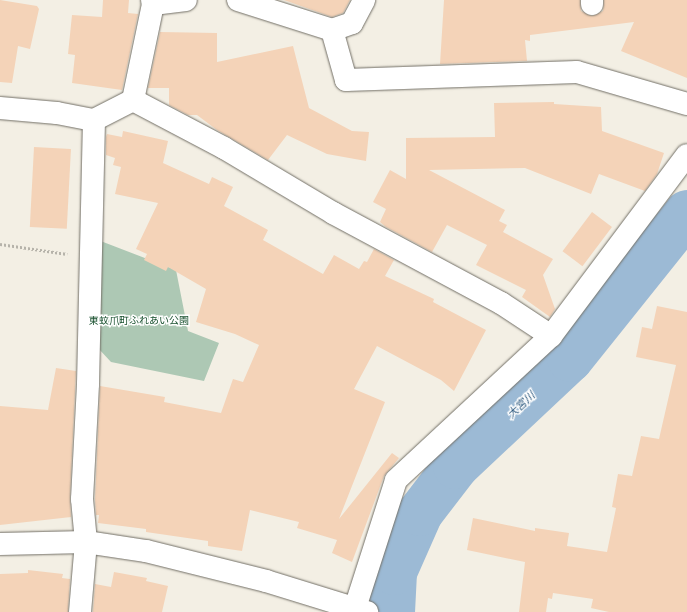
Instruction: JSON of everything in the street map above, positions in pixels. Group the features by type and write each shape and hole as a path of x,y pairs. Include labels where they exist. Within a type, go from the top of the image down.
{"street":[{"path":"133,100 152,2 186,0"},
{"path":"238,0 332,30 352,23 364,0"},
{"path":"332,30 346,80 577,72 687,104"},
{"path":"0,108 57,113 94,120 133,100"},
{"path":"133,100 224,148 333,213 501,303 550,336"},
{"path":"80,612 86,542 82,499 91,258 94,120"},
{"path":"0,544 86,542 146,551 266,581 359,611 396,480 550,336 687,155"}],"path":[{"path":"0,244 91,258"}],"green space":[{"name":"東蚊爪町ふれあい公園","path":"98,240 176,270 188,331 219,343 204,381 111,362 98,348"}],"building":[{"path":"0,0 37,6 39,9 30,49 18,46 12,83 0,82"},
{"path":"103,0 129,0 128,13 138,14 122,90 72,83 75,55 68,54 72,15 102,17"},
{"path":"284,0 350,0 343,13 332,17"},
{"path":"444,0 580,0 581,11 592,16 603,11 604,0 687,0 687,78 621,51 634,22 530,35 530,41 525,40 527,61 440,64"},
{"path":"160,32 217,33 217,62 293,46 309,108 352,131 369,132 366,161 327,154 287,135 268,160 217,130 197,115 188,115 169,105 169,88 148,88"},
{"path":"554,102 554,104 601,107 602,131 664,153 657,174 645,191 599,174 591,194 525,168 429,170 505,210 499,221 507,225 503,232 553,259 543,275 555,309 550,317 522,297 526,290 476,265 487,245 447,225 432,252 386,227 380,222 386,209 373,202 390,170 406,179 406,138 495,137 494,103"},
{"path":"123,131 168,141 163,163 209,184 212,177 233,187 224,206 268,230 263,240 323,274 334,255 359,269 364,261 367,262 374,249 394,260 385,276 434,299 433,302 486,330 454,391 441,380 377,346 354,389 385,402 339,519 392,453 399,458 384,476 352,562 332,553 337,540 297,528 299,522 250,510 242,551 208,546 208,541 146,532 146,529 98,523 99,515 96,515 95,499 100,386 165,397 164,402 221,413 233,379 243,382 259,345 235,334 196,322 206,289 168,267 166,271 144,260 147,254 136,249 158,203 115,194 121,167 113,165 115,158 106,155 106,137 107,134 122,137"},
{"path":"34,147 71,149 67,229 30,227"},
{"path":"592,212 612,227 582,266 563,251"},
{"path":"657,306 687,312 687,612 609,612 591,608 593,599 553,593 552,599 548,598 546,612 519,612 525,562 467,550 473,518 535,531 535,528 569,533 567,546 607,552 616,508 612,507 618,474 632,476 641,436 659,439 676,365 636,357 642,327 652,329"},
{"path":"56,368 76,371 70,498 71,517 0,525 0,406 48,410"},
{"path":"28,570 63,574 62,578 70,579 68,612 0,612 0,574 28,573"},
{"path":"114,572 147,578 146,581 168,586 162,612 93,612 95,584 111,587"}],"waterway":[{"name":"大宮川","path":"392,612 394,572 420,513 456,466 570,359 687,213"}]}
